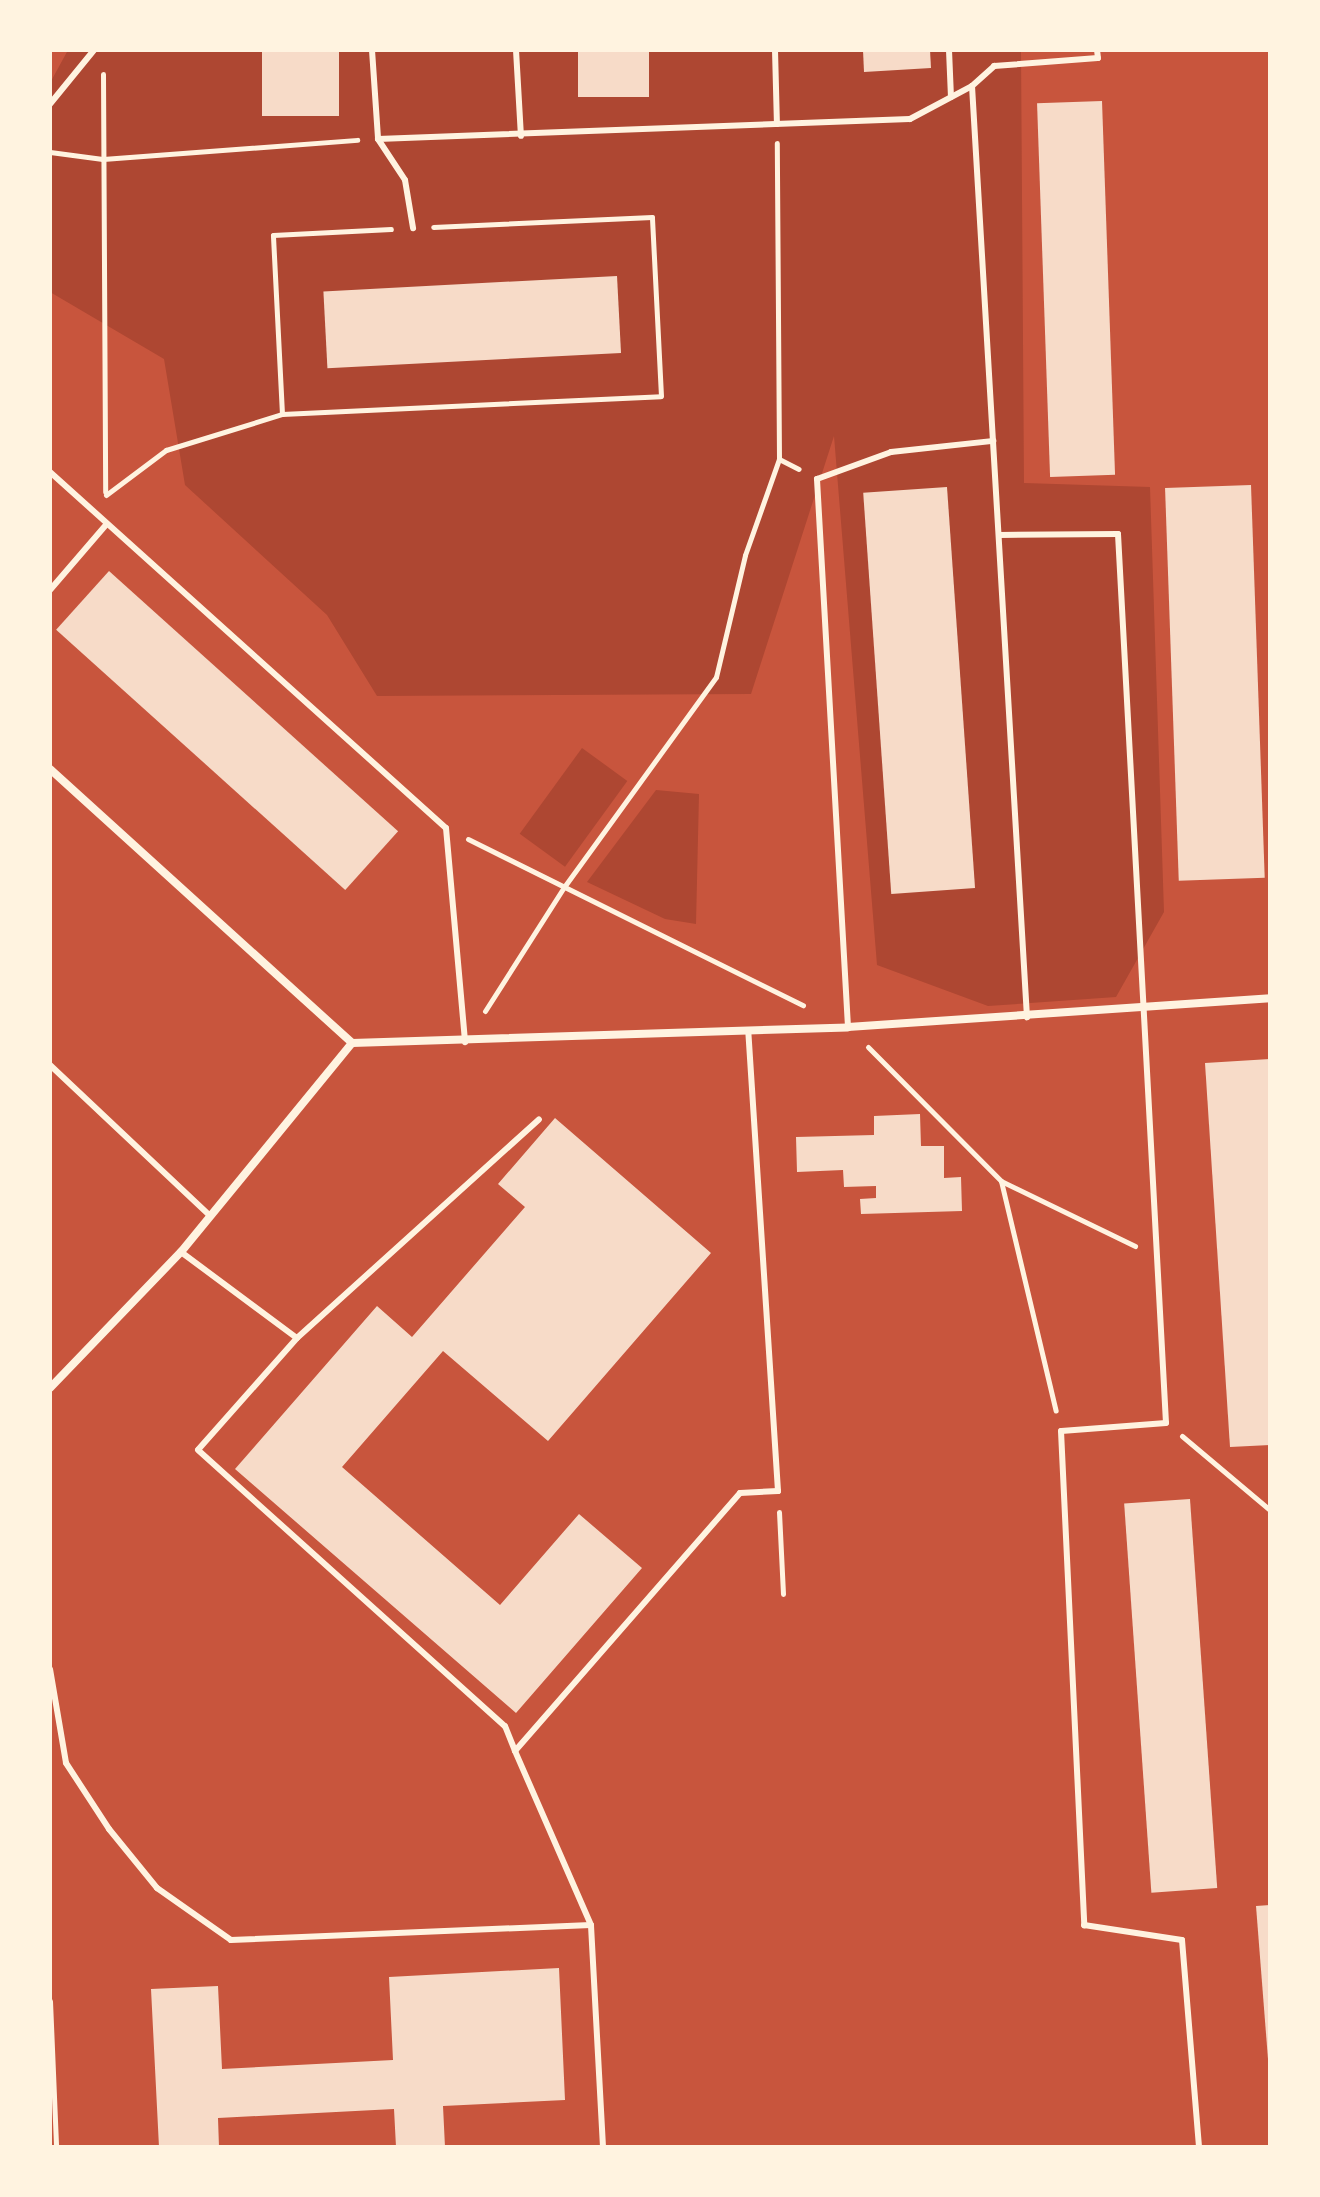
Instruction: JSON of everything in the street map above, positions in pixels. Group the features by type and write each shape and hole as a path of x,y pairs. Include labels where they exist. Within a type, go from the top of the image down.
{"street":[{"path":"50,769 352,1043 465,1042 848,1027 1141,1011 1270,998"},
{"path":"50,1388 181,1252 352,1043"}],"lane":[{"path":"50,104 94,50"},
{"path":"372,50 378,139 405,180 413,228"},
{"path":"516,50 521,136"},
{"path":"775,50 777,124"},
{"path":"949,50 951,97"},
{"path":"378,139 910,119 972,86 994,66 1098,58 1097,50"},
{"path":"972,86 1027,1018"},
{"path":"848,1027 817,479 891,452 993,441"},
{"path":"50,472 446,828 465,1042"},
{"path":"50,590 106,525"},
{"path":"999,535 1118,534 1141,1011 1166,1423 1061,1431 1084,1925 1182,1940 1199,2147"},
{"path":"515,1751 740,1493 778,1491 748,1031"},
{"path":"50,1065 210,1216"},
{"path":"539,1119 297,1338 198,1450 505,1726 591,1925 603,2147"},
{"path":"181,1252 297,1338"},
{"path":"50,1669 66,1763 109,1829 157,1888 231,1940 591,1925"}],"path":[{"path":"103,66 106,525"},
{"path":"465,1042 564,887 716,677 745,555 779,459 777,124"},
{"path":"50,152 103,159 378,139"},
{"path":"105,495 166,450 282,414 661,396 652,217 273,235 282,414"},
{"path":"446,828 805,1006"},
{"path":"848,1027 1001,1181 1157,1257"},
{"path":"1001,1181 1061,1431"},
{"path":"1166,1423 1270,1510"},
{"path":"778,1491 783,1594"},
{"path":"50,2001 56,2147"}],"shaded area":[{"path":"68,50 1021,50 1024,483 1150,487 1164,912 1116,997 988,1006 877,965 834,436 751,694 377,696 327,615 185,485 164,359 50,292 50,83"},
{"path":"582,748 627,781 565,867 520,834"},
{"path":"656,790 699,794 696,924 665,919 587,882"}],"building":[{"path":"262,50 339,50 339,116 262,116"},
{"path":"578,50 649,50 649,97 578,97"},
{"path":"863,50 930,50 931,68 864,72"},
{"path":"1102,101 1115,475 1050,477 1037,103"},
{"path":"617,276 621,353 327,368 323,291"},
{"path":"1251,485 1265,878 1179,881 1165,488"},
{"path":"947,487 975,888 891,894 863,493"},
{"path":"109,571 398,831 345,890 56,630"},
{"path":"1270,1059 1270,1445 1230,1447 1205,1063"},
{"path":"920,1114 921,1146 944,1146 944,1178 961,1177 962,1211 861,1214 860,1199 876,1198 876,1186 844,1187 843,1170 797,1172 796,1137 874,1135 874,1116"},
{"path":"555,1118 711,1253 548,1441 443,1351 342,1467 500,1605 579,1514 642,1568 516,1713 235,1469 377,1306 412,1337 525,1207 498,1184"},
{"path":"1190,1499 1217,1888 1151,1893 1124,1504"},
{"path":"1270,1905 1270,2059 1268,2059 1256,1906"},
{"path":"559,1968 565,2100 443,2106 445,2147 396,2147 394,2109 218,2118 219,2147 159,2147 151,1989 218,1986 222,2069 393,2060 389,1977"}]}
